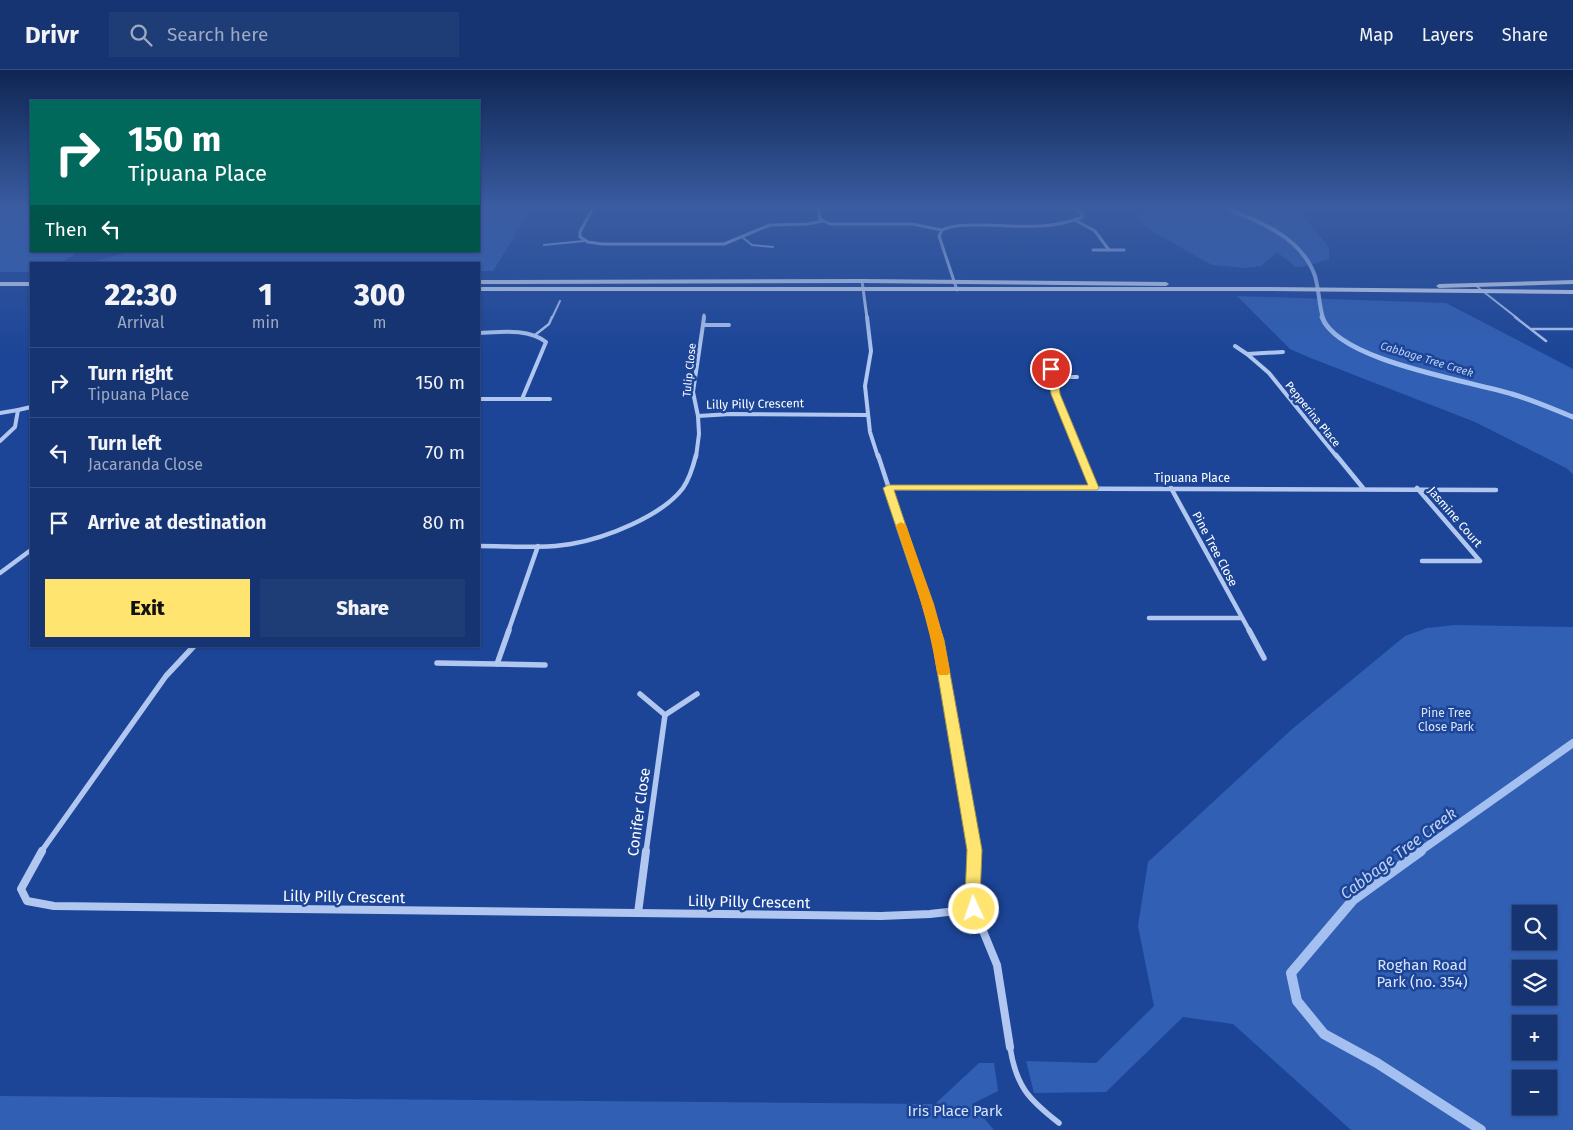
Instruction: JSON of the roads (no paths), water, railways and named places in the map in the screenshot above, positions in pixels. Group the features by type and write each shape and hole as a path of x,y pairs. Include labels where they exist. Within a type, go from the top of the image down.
{"main road":[{"path":"480,282 954,281 1193,284 1270,289"},
{"path":"1383,290 1473,284 1573,282"},
{"path":"0,284 30,284"},
{"path":"480,289 1280,289 1573,292"}],"street":[{"path":"946,257 957,290"},
{"path":"862,281 871,351 865,386 870,432 928,604 938,640 975,850 972,898 974,909 997,965 1010,1046"},
{"name":"Tulip Close","path":"698,416 693,392 704,315"},
{"path":"703,325 729,325"},
{"path":"480,333 535,335 544,339 546,345 522,399"},
{"name":"Pepperina Place","path":"1235,346 1269,373 1363,488"},
{"path":"1247,354 1283,352"},
{"path":"1049,366 1054,377 1056,394 1094,488"},
{"path":"1054,377 1077,377"},
{"path":"480,399 550,399"},
{"path":"0,413 30,407"},
{"path":"0,441 16,426 18,410"},
{"name":"Lilly Pilly Crescent","path":"480,546 570,544 600,538 647,515 680,492 691,474 699,431 698,416 731,414 867,415"},
{"name":"Tipuana Place","path":"888,488 1417,488 1496,490"},
{"name":"Pine Tree Close","path":"1172,488 1264,658"},
{"name":"Jasmine Court","path":"1417,488 1480,561 1422,561"},
{"path":"497,664 538,546"},
{"path":"0,574 30,551"},
{"path":"1150,618 1242,618"},
{"name":"Lilly Pilly Crescent","path":"193,647 166,676 36,858 21,889 27,901 54,906 881,916 930,914 974,909"},
{"path":"437,663 545,665"},
{"path":"640,694 665,714 697,694"},
{"name":"Conifer Close","path":"638,913 665,714"}],"lane":[{"path":"1473,284 1546,341"},
{"path":"535,335 549,324 560,302"},
{"path":"1532,329 1573,330"},
{"path":"1010,1046 1016,1077 1025,1095 1059,1123"}],"waterway":[{"name":"Cabbage Tree Creek","path":"1305,257 1315,276 1323,318"},
{"name":"Cabbage Tree Creek","path":"1322,317 1333,332 1353,346 1378,357 1438,376 1520,396 1573,417"},
{"name":"Cabbage Tree Creek","path":"1419,852 1573,743"},
{"name":"Cabbage Tree Creek","path":"1421,851 1353,900 1291,973 1297,1001 1324,1034 1377,1063 1481,1130"}],"park label":[{"name":"Pine Tree Close Park","path":"1446,720"},
{"name":"Roghan Road Park (no. 354)","path":"1422,974"},
{"name":"Iris Place Park","path":"955,1111"}]}
